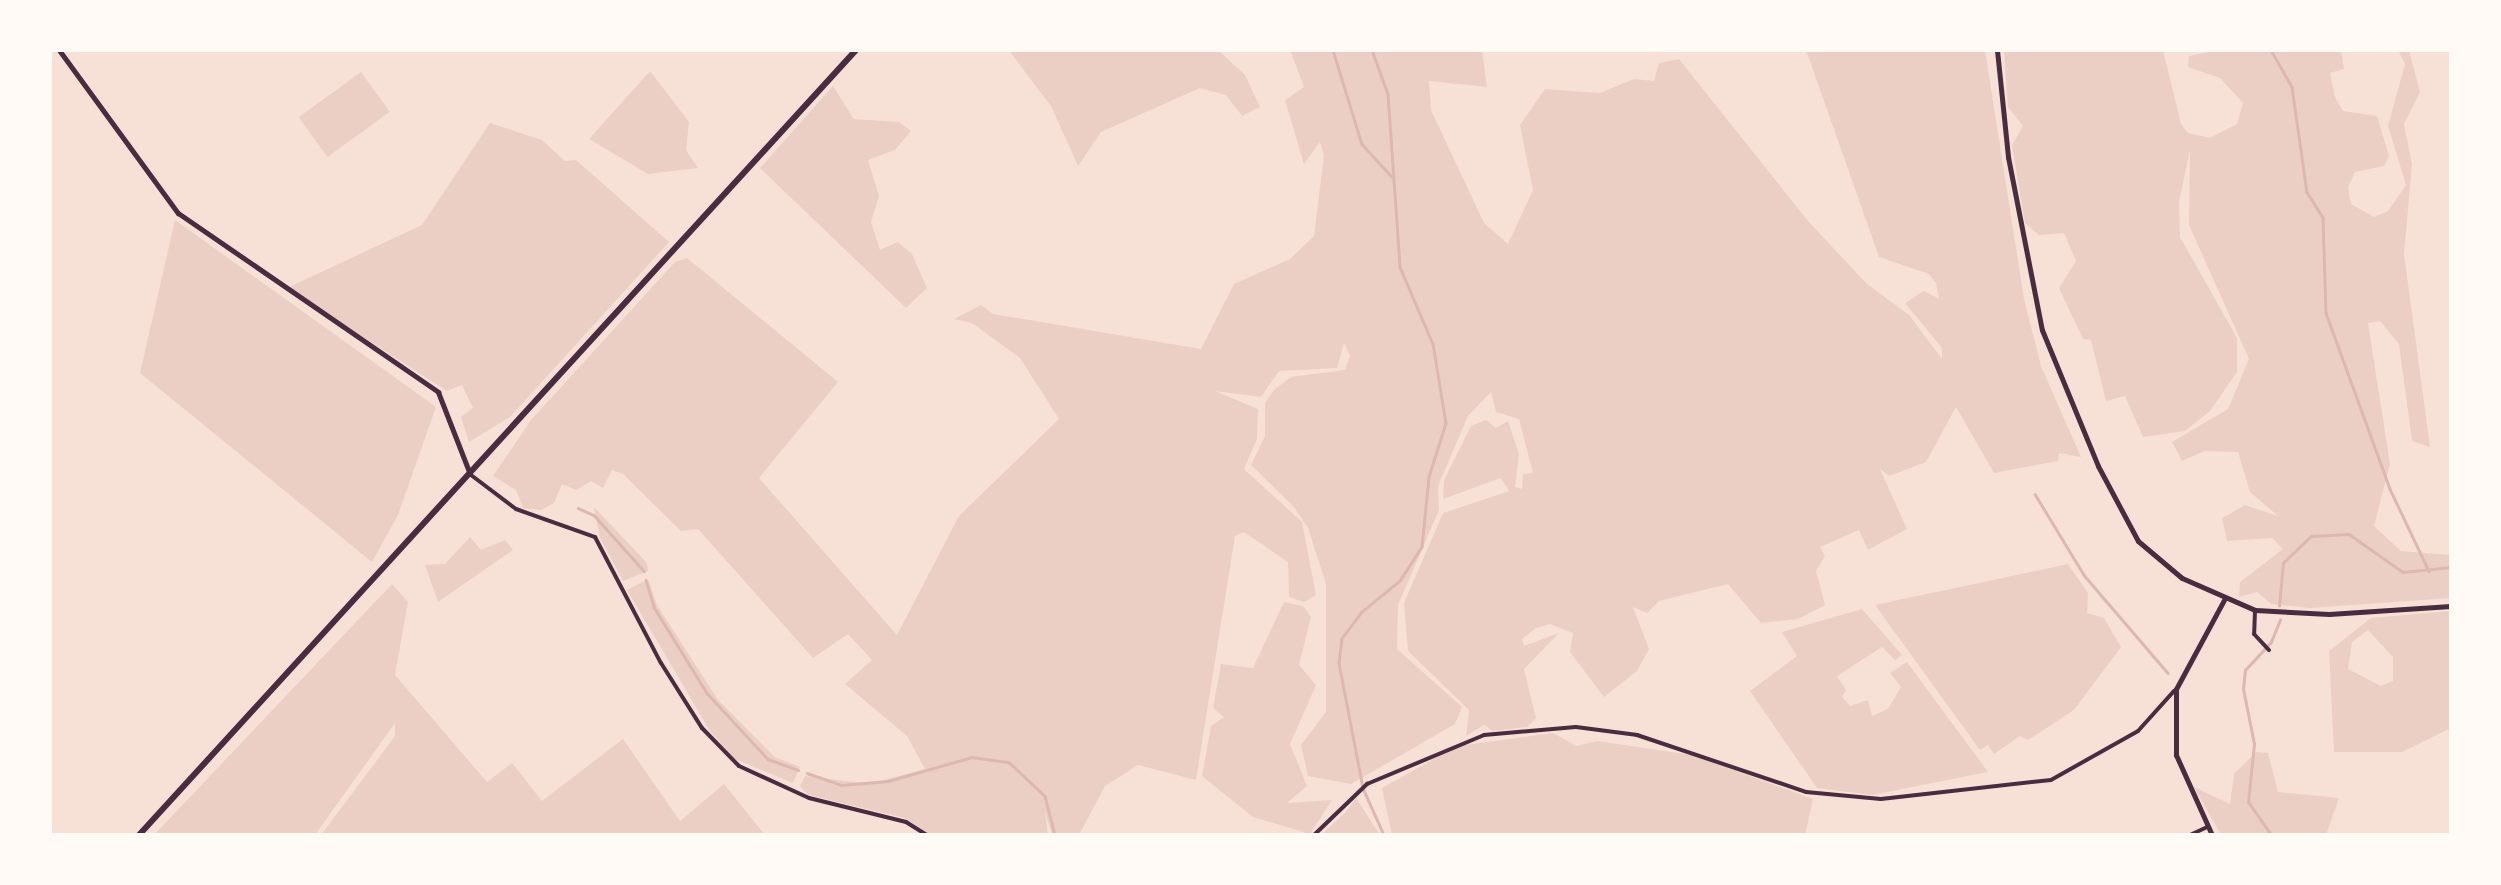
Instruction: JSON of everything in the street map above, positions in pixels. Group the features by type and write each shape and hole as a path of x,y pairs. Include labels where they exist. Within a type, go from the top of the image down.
{"main road":[{"path":"140,835 856,50"}],"street":[{"path":"59,50 178,214 334,327 433,388 470,474 516,509 595,536 661,663 702,728 739,766 809,798 906,822 927,835"},
{"path":"1997,50 2011,174 2053,362 2138,541 2182,578 2224,600 2255,610 2329,614 2451,606"},
{"path":"1314,835 1367,784 1484,735 1592,728 1676,744 1806,792 1882,798 2051,780 2138,731 2176,689 2224,600"},
{"path":"2255,610 2254,634 2268,650"},
{"path":"2176,689 2176,755 2212,835"},
{"path":"2190,835 2207,827"}],"shaded area":[{"path":"1218,50 1245,75 1260,107 1242,116 1226,95 1200,88 1101,132 1078,166 1051,106 1010,52"},
{"path":"1290,50 1482,50 1487,87 1429,81 1431,110 1484,223 1508,244 1533,190 1520,125 1545,89 1600,93 1634,79 1654,81 1659,63 1679,59 1808,221 1867,284 1909,315 1942,359 1942,348 1905,303 1924,291 1939,299 1936,283 1929,274 1879,257 1806,50 1985,50 2024,299 2041,366 2081,457 2059,453 2058,461 1994,473 1956,407 1926,462 1889,476 1880,469 1907,529 1868,550 1859,530 1820,547 1825,556 1816,571 1825,605 1798,619 1761,623 1728,584 1659,601 1647,613 1633,607 1649,649 1637,671 1604,697 1570,652 1573,633 1550,624 1536,628 1522,639 1524,646 1559,633 1524,669 1536,718 1527,727 1493,731 1484,725 1466,736 1469,710 1408,651 1404,603 1443,513 1509,491 1501,478 1443,499 1444,480 1471,426 1486,420 1496,428 1508,421 1519,454 1515,487 1522,489 1523,474 1533,473 1519,419 1496,412 1491,392 1468,416 1438,486 1439,510 1398,605 1397,649 1462,707 1455,724 1351,784 1308,776 1301,745 1326,712 1326,584 1308,528 1294,507 1251,465 1265,436 1265,403 1274,390 1291,377 1345,370 1350,356 1344,343 1337,368 1279,371 1261,397 1215,391 1258,409 1257,439 1244,469 1302,522 1316,595 1304,602 1289,597 1288,562 1244,532 1235,536 1196,780 1138,765 1105,786 1079,835 1052,835 1045,812 1048,835 931,835 905,818 808,795 800,786 805,776 870,784 925,769 907,736 845,684 872,660 848,634 813,658 698,529 681,531 623,474 612,470 603,488 591,481 576,490 562,484 554,503 541,510 523,508 516,490 493,476 531,420 675,262 687,258 838,382 759,478 897,635 959,516 1059,419 1020,358 972,323 954,319 981,305 993,314 1201,349 1234,284 1290,259 1314,236 1324,155 1320,142 1304,164 1285,100 1304,87"},
{"path":"2004,50 2163,50 2181,124 2188,133 2210,138 2237,124 2243,103 2220,78 2188,67 2189,56 2218,50 2341,50 2344,69 2330,73 2335,97 2343,111 2377,116 2389,156 2384,166 2355,172 2348,187 2351,204 2374,217 2388,211 2406,185 2388,126 2405,64 2398,50 2409,50 2420,92 2404,124 2412,164 2404,254 2430,447 2412,441 2399,344 2380,321 2368,323 2390,464 2374,526 2401,551 2451,555 2451,598 2310,608 2271,604 2257,592 2239,597 2240,582 2283,549 2272,538 2227,541 2222,518 2245,505 2278,516 2250,492 2238,452 2204,451 2182,461 2172,442 2228,409 2249,359 2189,225 2190,150 2179,202 2180,237 2237,338 2237,372 2210,411 2185,431 2143,437 2125,396 2106,401 2091,340 2083,339 2059,288 2076,261 2064,233 2039,235 2025,223 2012,145 2023,126 2008,107"},
{"path":"650,71 689,122 686,150 698,168 648,174 589,139"},
{"path":"361,72 390,112 328,157 299,117"},
{"path":"833,86 854,119 899,122 911,131 895,150 868,160 879,196 871,222 880,250 898,242 912,254 927,288 906,308 760,168"},
{"path":"490,123 542,140 565,161 576,160 669,242 510,417 469,442 461,417 473,408 462,385 447,391 287,288 422,225"},
{"path":"175,220 436,407 398,515 372,562 140,373"},
{"path":"594,507 647,563 648,571 623,581 600,538"},
{"path":"470,537 481,550 505,540 513,550 438,602 425,565 445,564"},
{"path":"2068,564 2088,593 2087,613 2104,618 2121,647 2074,710 2028,740 2020,736 1994,754 1988,745 1980,750 1875,605"},
{"path":"648,579 657,605 718,700 775,757 800,767 793,783 735,759 710,731 627,590"},
{"path":"392,584 408,602 395,675 487,782 512,763 542,801 623,739 680,821 724,784 765,835 321,835 395,736 395,723 315,835 154,835"},
{"path":"1284,602 1303,606 1311,617 1299,665 1316,685 1290,744 1307,786 1287,803 1332,800 1310,834 1253,817 1202,776 1211,726 1224,717 1213,708 1221,664 1253,668"},
{"path":"1862,609 1902,655 1895,660 1882,647 1837,676 1846,690 1842,697 1850,706 1868,700 1872,716 1888,709 1901,687 1890,673 1907,662 1988,772 1872,795 1817,788 1750,691 1797,656 1782,632"},
{"path":"2451,611 2451,728 2402,752 2334,752 2329,651 2371,618","holes":["2368,630 2393,657 2393,681 2381,686 2348,669 2352,642"]},
{"path":"1553,733 1576,746 1597,741 1692,755 1813,799 1805,835 1392,835 1382,788 1457,746"},
{"path":"2256,752 2268,753 2278,792 2339,798 2326,835 2221,835 2194,787 2230,804 2234,774"},
{"path":"1356,798 1380,835 1321,835 1346,812"}],"waterway":[{"path":"1333,50 1362,144 1392,177"},
{"path":"1372,50 1388,94 1400,267 1433,344 1446,423 1429,477 1422,547 1400,581 1362,612 1342,639 1339,663 1363,788 1384,835"},
{"path":"2271,50 2292,87 2307,192 2323,218 2326,313 2390,489 2429,571"},
{"path":"2035,494 2084,575 2168,673"},
{"path":"578,508 594,515 644,571"},
{"path":"2279,606 2283,563 2311,536 2349,534 2403,572 2451,567"},
{"path":"646,580 654,607 707,693 768,759 798,770"},
{"path":"2271,835 2248,802 2254,744 2243,689 2245,670 2271,642 2280,620"},
{"path":"807,773 841,785 888,781 972,757 1009,762 1045,796 1055,835"}]}
